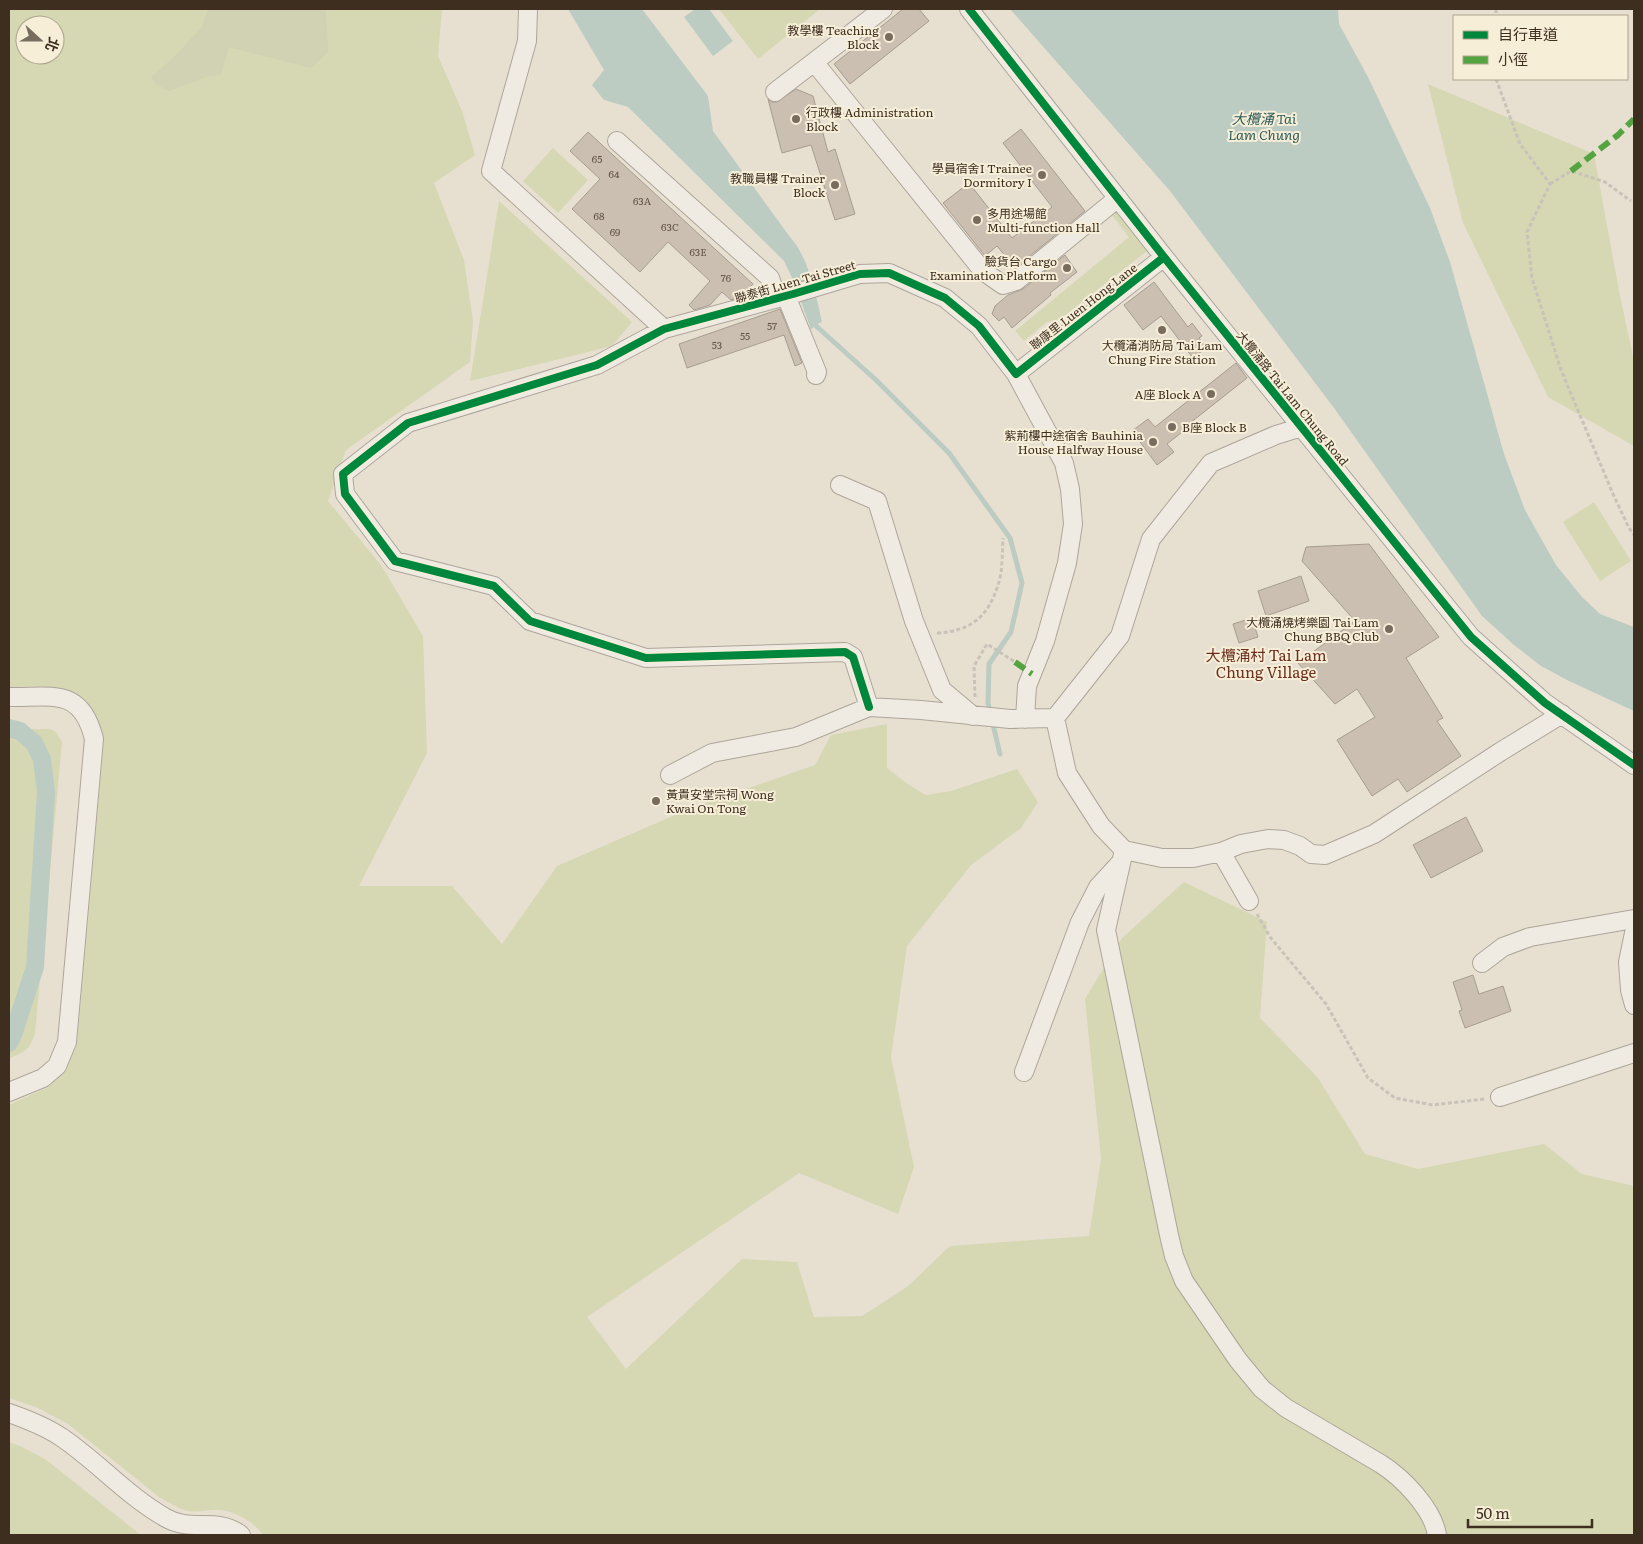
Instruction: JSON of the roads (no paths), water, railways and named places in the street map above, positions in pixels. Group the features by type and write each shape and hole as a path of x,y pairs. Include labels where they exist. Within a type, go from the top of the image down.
{"street":[{"path":"528,9 527,41 491,171 664,329"},
{"path":"775,92 883,9"},
{"name":"大欖涌路 Tai Lam Chung Road","path":"969,9 1164,257 1471,637 1545,702 1634,766"},
{"path":"814,62 983,271 1003,285 1016,281 1118,198"},
{"path":"617,141 770,278 785,296 817,372 816,375"},
{"name":"聯康里 Luen Hong Lane","path":"1016,374 1164,257"},
{"name":"聯泰街 Luen Tai Street","path":"869,708 853,657 845,652 646,658 530,621 494,586 395,561 345,494 343,474 408,423 597,365 664,329 860,274 889,273 945,298 979,326 1016,374 1064,463 1070,490 1073,524 1067,563 1045,641 1027,686 1018,719"},
{"path":"1055,718 1120,636 1151,539 1211,463 1276,435 1302,427"},
{"path":"840,485 877,501 914,621 942,690 973,715"},
{"path":"9,697 50,696 68,700 78,705 91,727 94,739 67,1042 57,1066 43,1078 9,1092"},
{"path":"670,775 712,753 796,737 869,708 921,710 1018,719 1055,718"},
{"path":"1024,1072 1080,922 1098,887 1123,856 1139,854 1162,858 1193,858 1221,852 1240,844 1268,839 1284,840 1300,846 1311,854 1325,855 1374,834 1562,714"},
{"path":"1055,718 1067,773 1123,856 1106,930 1170,1240 1180,1273 1238,1360 1262,1389 1286,1408 1381,1464 1396,1475 1408,1486 1428,1513 1437,1535"},
{"path":"1221,852 1249,901"},
{"path":"1482,964 1503,947 1530,938 1634,920"},
{"path":"1634,933 1628,962 1630,990 1634,1005"},
{"path":"1500,1098 1634,1053"},
{"path":"9,1413 60,1436 151,1509 168,1520 187,1526 218,1525 230,1528 241,1535"}],"water":[{"path":"568,9 642,9 708,96 713,131 797,246 811,277 822,322 815,325 811,330 795,284 784,261 628,107 604,100 592,85 604,70"},
{"path":"695,9 709,9 733,41 713,56 684,17"},
{"name":"大欖涌 Tai Lam Chung","path":"1010,9 1338,9 1339,24 1368,77 1430,208 1450,262 1504,454 1525,510 1556,565 1582,597 1600,614 1634,627 1634,711 1541,666 1482,616 1334,408 1170,191"}],"waterway":[{"path":"814,319 815,325 876,380 949,453 1010,538 1022,583 1011,632 989,664 988,703 1000,754"},
{"path":"9,728 20,731 34,743 42,759 46,792 35,967 9,1043"}],"place":[{"name":"教學樓 Teaching Block","path":"889,37"},
{"name":"行政樓 Administration Block","path":"796,119"},
{"name":"學員宿舍I Trainee Dormitory I","path":"1042,175"},
{"name":"教職員樓 Trainer Block","path":"835,185"},
{"name":"多用途場館 Multi-function Hall","path":"977,220"},
{"name":"驗貨台 Cargo Examination Platform","path":"1067,268"},
{"name":"大欖涌消防局 Tai Lam Chung Fire Station","path":"1162,330"},
{"name":"A座 Block A","path":"1211,394"},
{"name":"B座 Block B","path":"1172,427"},
{"name":"紫荊樓中途宿舍 Bauhinia House Halfway House","path":"1153,442"},
{"name":"大欖涌燒烤樂園 Tai Lam Chung BBQ Club","path":"1389,629"},
{"name":"黃貴安堂宗祠 Wong Kwai On Tong","path":"656,801"}],"district":[{"name":"大欖涌村 Tai Lam Chung Village","path":"1266,662"}]}
